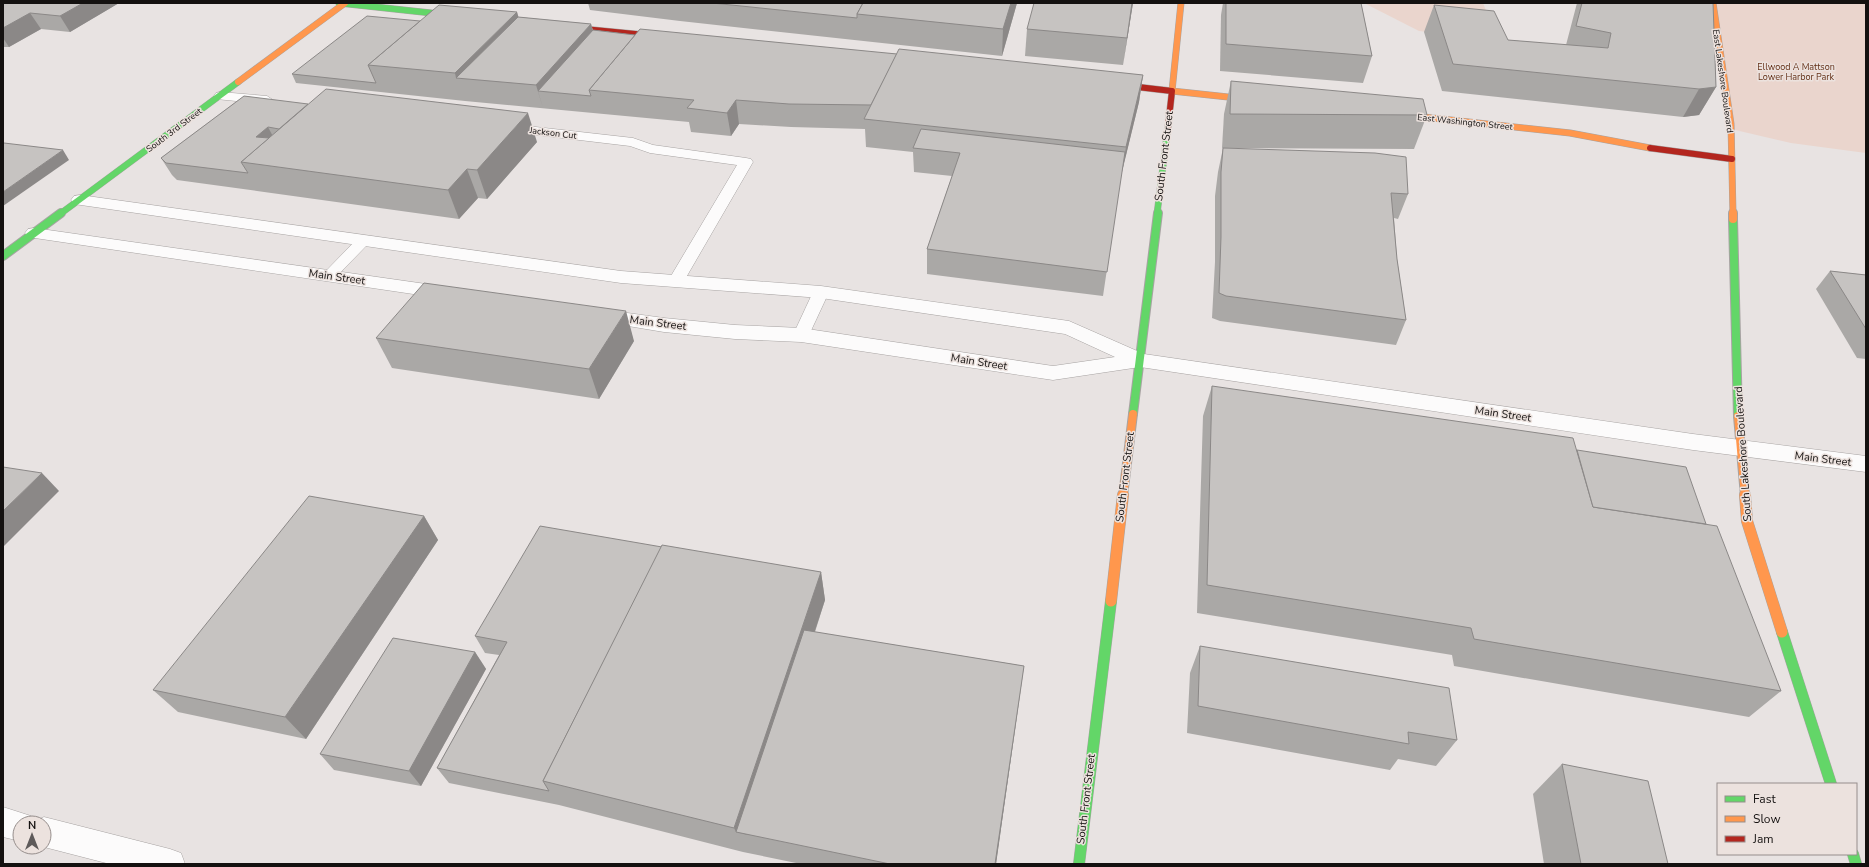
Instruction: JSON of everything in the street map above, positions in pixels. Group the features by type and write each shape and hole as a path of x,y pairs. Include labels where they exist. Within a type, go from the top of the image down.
{"street":[{"path":"342,3 466,16"},
{"name":"South 3rd Street","path":"3,256 220,96 342,3"},
{"name":"South Front Street","path":"1079,864 1172,91 1181,3"},
{"name":"East Lakeshore Boulevard","path":"1713,3 1731,124 1732,159"},
{"path":"553,26 672,38"},
{"path":"1101,83 1269,101"},
{"name":"East Washington Street","path":"1388,114 1570,133 1666,151 1732,159"},
{"name":"South Lakeshore Boulevard","path":"1732,159 1737,398 1747,521 1831,783"},
{"name":"Main Street","path":"80,200 622,277 822,292 1069,328 1140,360 1741,449 1866,464"},
{"name":"Main Street","path":"34,233 461,295"},
{"name":"Main Street","path":"578,312 664,325 735,332 801,335 1053,373 1140,360"},
{"path":"52,834 170,864"}],"lane":[{"path":"220,96 279,101"},
{"name":"Jackson Cut","path":"499,127 633,142 650,149 746,162 676,281"},
{"path":"329,276 364,240"},
{"path":"801,335 822,292"}],"green space":[{"path":"1364,3 1483,3 1498,40 1419,31"},
{"name":"Ellwood A Mattson Lower Harbor Park","path":"1713,3 1866,3 1866,153 1791,143 1731,129"}],"building":[{"path":"3,3 83,3 60,16 30,13 3,28"},
{"path":"712,3 863,3 857,14 857,18"},
{"path":"863,3 1011,3 1003,29 857,14"},
{"path":"1034,3 1132,3 1127,38 1027,29"},
{"path":"1226,3 1361,3 1372,56 1226,44"},
{"path":"1582,3 1713,3 1716,87 1699,89 1453,64 1434,5 1494,11 1508,40 1608,48 1611,33 1576,26"},
{"path":"439,5 517,12 455,73 368,65"},
{"path":"367,16 420,21 368,65 376,83 292,74"},
{"path":"518,17 591,24 536,85 456,78"},
{"path":"640,29 897,54 871,105 789,104 736,100 727,113 687,108 694,100 589,90"},
{"path":"593,30 635,35 589,90 591,96 538,91"},
{"path":"899,49 1143,75 1126,147 864,119"},
{"path":"1231,81 1423,99 1427,115 1230,114"},
{"path":"326,89 528,113 477,170 467,169 448,190 241,162"},
{"path":"244,96 308,104 279,129 268,127 256,137 269,138 241,162 248,173 166,163 161,158"},
{"path":"921,129 1125,152 1107,272 927,249 960,153 913,148"},
{"path":"4,143 63,150 3,192"},
{"path":"1223,148 1375,153 1406,157 1408,194 1391,193 1397,259 1406,320 1226,296 1219,293 1221,172"},
{"path":"1830,271 1866,275 1866,329"},
{"path":"424,283 626,311 589,369 376,338"},
{"path":"1212,386 1573,438 1593,507 1717,526 1781,691 1474,639 1471,628 1207,585"},
{"path":"1577,450 1686,467 1706,524 1593,507"},
{"path":"3,467 42,473 3,511"},
{"path":"309,496 424,516 285,717 153,690"},
{"path":"540,526 662,547 543,781 549,791 437,768 507,642 475,636"},
{"path":"662,545 821,572 734,828 543,781"},
{"path":"804,630 1024,666 995,864 890,864 736,832"},
{"path":"393,638 475,652 409,771 320,754"},
{"path":"1200,646 1449,688 1457,740 1408,732 1409,744 1198,706"},
{"path":"1562,764 1648,781 1668,864 1581,864"}],"traffic: fast":[{"path":"339,3 459,16"},
{"path":"3,256 238,82"},
{"path":"1133,414 1168,127"},
{"path":"1733,219 1738,416"},
{"path":"1079,864 1111,601"},
{"path":"1782,632 1831,783"},
{"path":"1853,855 1856,864"}],"traffic: slow":[{"path":"238,82 345,3"},
{"path":"1181,3 1172,91 1256,100"},
{"path":"1713,3 1731,124 1733,219"},
{"path":"1396,114 1570,133 1650,148"},
{"path":"1111,601 1133,414"},
{"path":"1738,416 1747,521 1782,632"}],"traffic: jam":[{"path":"563,27 666,37"},
{"path":"1112,84 1172,91 1168,127"},
{"path":"1650,148 1732,159"}]}
